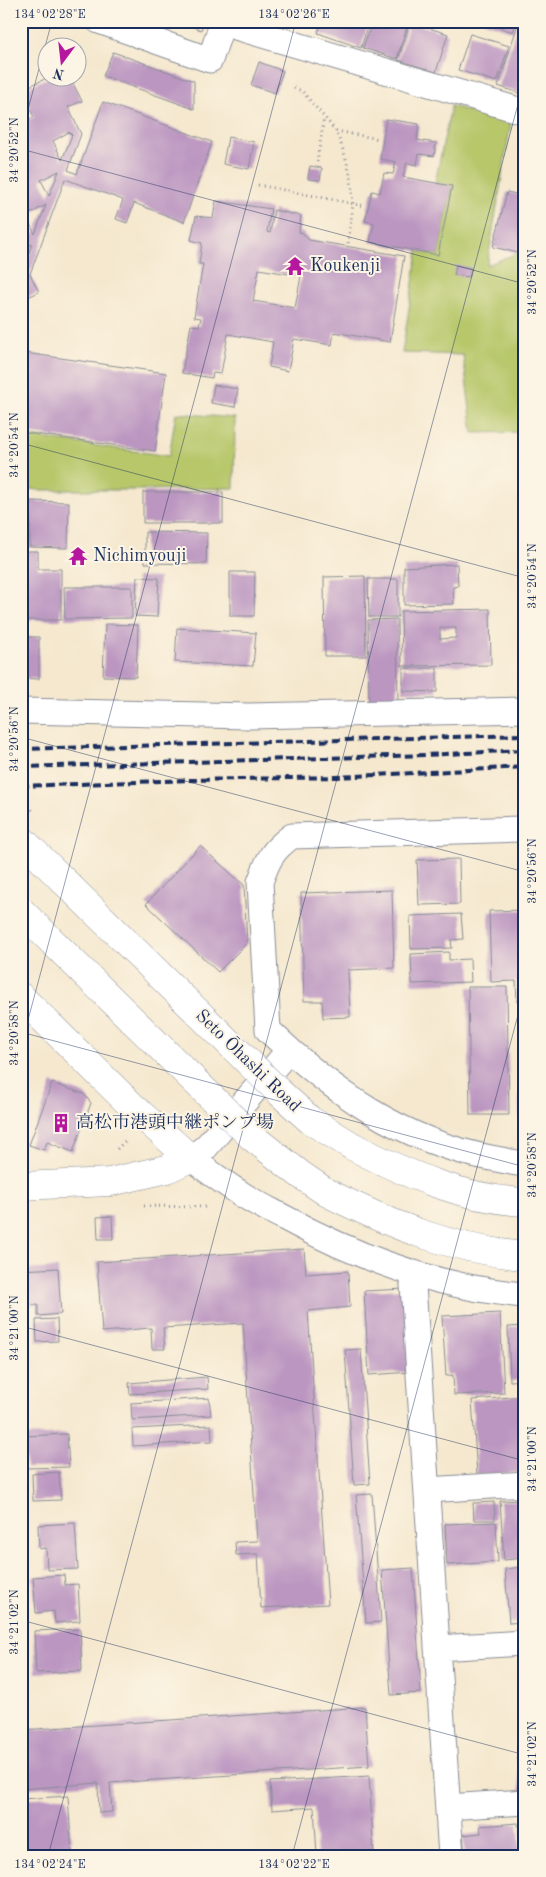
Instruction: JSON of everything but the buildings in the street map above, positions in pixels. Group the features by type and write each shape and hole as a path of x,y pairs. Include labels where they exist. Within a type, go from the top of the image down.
{"street":[{"path":"99,21 210,60 222,22 525,112"},
{"path":"21,711 249,716 525,710"},
{"path":"521,829 292,836 278,846 268,860 260,882 260,892 268,1030 326,1081 368,1110 399,1127 432,1142 473,1155 525,1164"},
{"name":"Seto Ōhashi Road","path":"21,839 278,1091 310,1120 352,1146 417,1177 451,1189 484,1197 525,1202"},
{"path":"21,911 252,1137 300,1175 326,1192 401,1227 448,1243 499,1254 525,1256"},
{"path":"21,997 134,1108 190,1158 237,1192 313,1233 363,1256 414,1273 486,1291 525,1295"},
{"path":"21,1186 110,1182 167,1168 190,1158 206,1147 289,1050"},
{"path":"414,1273 413,1285 451,1856"},
{"path":"427,1490 525,1484"},
{"path":"437,1648 525,1643"},
{"path":"448,1807 525,1802"}],"path":[{"path":"294,88 302,91 336,131 349,170 354,204 348,244"},
{"path":"317,162 324,118"},
{"path":"336,131 379,139"},
{"path":"258,185 365,206"},
{"path":"139,1206 214,1208"}],"green space":[{"path":"451,106 511,123 487,265 525,250 525,432 473,433 463,355 402,353 418,251 438,255 452,187 435,183"},
{"path":"176,413 235,418 234,488 39,490 21,488 21,435 169,456"}],"railway":[{"path":"21,749 525,735"},
{"path":"21,767 426,755 525,750"},
{"path":"21,786 337,777 525,767"}],"place":[{"name":"Koukenji","path":"295,266"},
{"name":"Nichimyouji","path":"78,556"},
{"name":"高松市港頭中継ポンプ場","path":"61,1123"}]}
